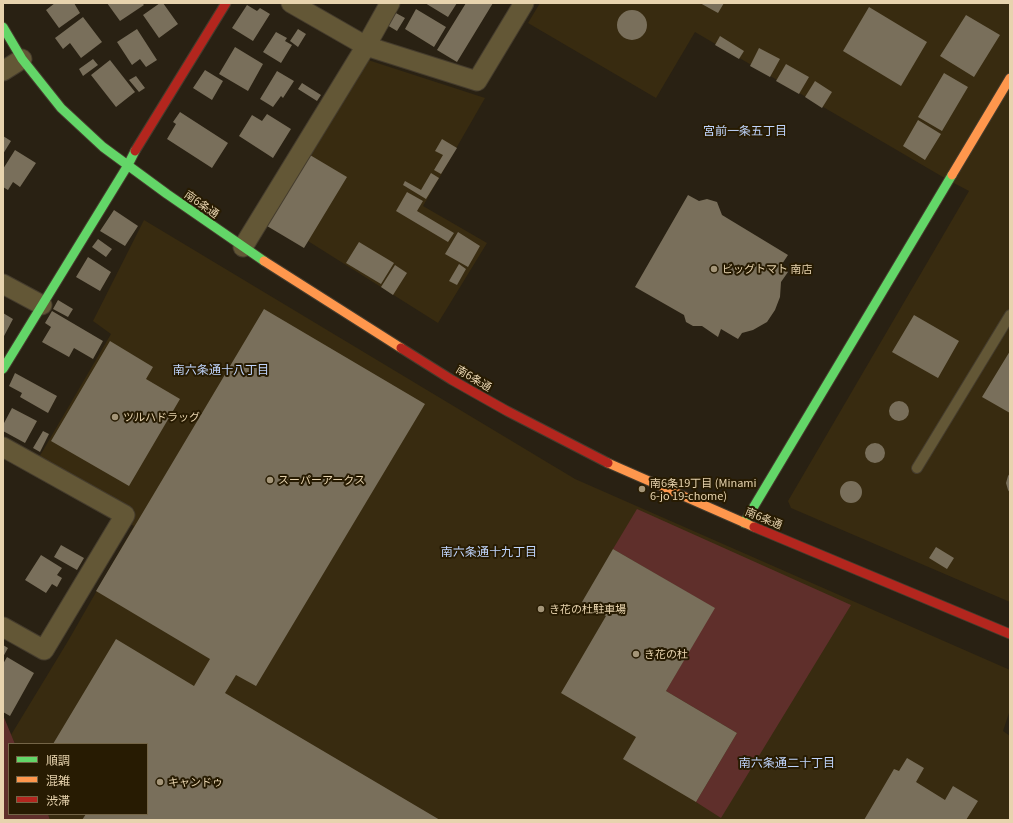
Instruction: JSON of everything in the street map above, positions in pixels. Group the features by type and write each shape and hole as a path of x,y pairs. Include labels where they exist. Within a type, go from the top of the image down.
{"street":[{"path":"3,369 226,3"},
{"path":"291,3 366,46 477,81 524,3"},
{"path":"243,247 366,46 390,3"},
{"name":"南6条通","path":"3,28 22,59 61,108 103,147 243,247 452,380 506,411 625,471 744,523 1010,634"},
{"path":"3,71 22,59"},
{"path":"744,523 1010,78"},
{"path":"3,284 42,305"},
{"path":"3,446 125,515 44,650 3,627"}],"lane":[{"path":"917,468 1010,316"}],"shaded area":[{"path":"540,3 1010,3 1010,602 791,508 788,501 969,191 695,32 656,98 528,23"},
{"path":"368,60 485,98 423,206 487,243 438,323 273,219"},
{"path":"144,220 575,479 1010,670 1010,710 1003,731 1010,736 1010,820 50,820 48,815 148,815 148,743 15,743 11,735 68,641 134,526 31,471 111,334 93,321"},
{"path":"637,509 851,605 721,818 696,802 737,733 666,691 714,608 613,549"},
{"path":"3,715 15,743 8,743 8,815 48,815 50,820 3,820"}],"building":[{"path":"55,3 74,3 80,13 59,28 46,10"},
{"path":"107,3 142,3 144,5 120,21"},
{"path":"160,3 163,3 178,24 159,38 143,15"},
{"path":"425,3 457,3 448,17"},
{"path":"466,3 493,3 457,62 437,50"},
{"path":"700,3 724,3 718,13"},
{"path":"247,5 257,11 260,8 270,14 253,41 232,28"},
{"path":"869,7 927,42 901,86 843,51"},
{"path":"416,9 446,27 434,47 405,29"},
{"path":"632,10 638,11 646,19 646,31 638,39 632,40 626,39 618,31 617,25 618,19 626,11"},
{"path":"394,12 405,18 397,31 387,25"},
{"path":"966,15 1000,35 974,77 940,56"},
{"path":"83,17 102,42 81,58 70,43 63,49 55,38"},
{"path":"137,29 157,60 146,67 140,59 132,65 117,42"},
{"path":"298,29 306,34 298,47 290,41"},
{"path":"276,32 287,38 285,41 292,45 281,63 263,52"},
{"path":"720,36 744,51 739,59 715,45"},
{"path":"235,47 263,64 248,91 219,74"},
{"path":"759,48 780,59 770,77 750,66"},
{"path":"93,59 98,65 83,76 79,69"},
{"path":"110,60 135,92 116,107 91,75"},
{"path":"786,64 809,77 799,94 776,81"},
{"path":"205,70 223,81 212,100 193,88"},
{"path":"277,71 294,81 283,98 281,96 273,107 260,99"},
{"path":"944,73 968,87 942,131 918,117"},
{"path":"136,76 145,88 139,92 129,80"},
{"path":"815,81 832,92 822,108 805,97"},
{"path":"302,83 321,95 317,101 298,89"},
{"path":"180,112 228,143 212,168 167,139 176,124 173,122"},
{"path":"267,114 291,129 273,158 239,136 252,115 262,121"},
{"path":"918,120 941,134 925,160 903,146"},
{"path":"3,136 11,141 3,154"},
{"path":"442,139 457,148 441,174 434,170 443,155 435,151"},
{"path":"15,150 36,163 20,187 13,182 8,190 3,187 3,169"},
{"path":"310,155 347,177 304,248 267,226"},
{"path":"431,173 439,178 426,199 403,185 405,181 421,190"},
{"path":"407,192 423,201 417,211 454,233 448,242 396,211"},
{"name":"ビッグトマト 南店","path":"688,195 699,201 707,199 717,202 722,215 788,255 780,267 788,272 781,282 780,297 775,310 767,322 753,330 742,333 738,339 721,329 718,337 702,326 693,326 686,322 684,315 635,287"},
{"path":"114,210 138,226 125,246 100,231"},
{"path":"458,232 480,246 468,267 445,254"},
{"path":"98,239 112,249 106,257 92,247"},
{"path":"359,242 394,263 381,284 346,263"},
{"path":"88,257 111,272 100,291 76,277"},
{"path":"459,264 466,269 457,285 449,281"},
{"path":"395,265 407,273 393,295 381,287"},
{"path":"58,300 73,309 68,317 53,309"},
{"name":"スーパーアークス","path":"264,309 425,404 256,686 236,675 225,693 440,820 82,820 85,815 148,815 148,743 54,743 116,639 194,686 210,659 96,591"},
{"path":"52,311 103,341 93,359 74,348 69,357 42,342 51,327 45,323"},
{"path":"3,313 13,319 3,338"},
{"path":"914,315 959,341 938,378 892,352"},
{"path":"110,341 153,367 146,379 180,399 129,486 51,441"},
{"path":"1010,351 1010,413 982,397"},
{"path":"15,373 57,396 48,413 20,397 22,393 9,386"},
{"path":"895,401 903,401 909,407 909,415 903,421 895,421 889,415 889,407"},
{"path":"12,408 37,421 25,443 3,431 3,425"},
{"path":"43,431 49,434 40,452 33,448"},
{"path":"871,443 879,443 885,449 885,457 879,463 871,463 865,457 865,449"},
{"path":"1010,473 1010,493 1006,483"},
{"path":"851,481 855,482 861,488 861,496 855,502 851,503 847,502 841,496 840,492 841,488 847,482"},
{"path":"61,545 84,558 77,570 54,557"},
{"path":"936,547 954,558 947,569 929,558"},
{"name":"き花の杜","path":"613,549 715,608 666,691 737,733 696,802 623,759 636,737 561,693 606,616 582,602"},
{"path":"41,555 62,568 57,575 62,578 57,587 52,584 46,593 25,580"},
{"path":"3,645 8,648 3,657"},
{"path":"7,657 34,673 10,716 3,712 3,664"},
{"path":"907,758 924,768 916,782 945,800 953,786 978,801 966,820 864,820 894,769 899,771"}],"traffic: fast":[{"path":"3,27 22,59 61,108 103,147 167,194 264,261"},
{"path":"3,369 128,165 135,151"},
{"path":"744,523 952,175"}],"traffic: slow":[{"path":"952,175 1010,78"},
{"path":"264,261 401,348"},
{"path":"608,463 754,527"}],"traffic: jam":[{"path":"135,151 226,3"},
{"path":"401,348 452,380 507,411 608,463"},
{"path":"754,527 1010,634"}],"place":[{"name":"ビッグトマト 南店","path":"714,269"},
{"name":"ツルハドラッグ","path":"115,417"},
{"name":"スーパーアークス","path":"270,480"},
{"name":"南6条19丁目 (Minami 6-jo 19-chome)","path":"642,489"},
{"name":"き花の杜駐車場","path":"541,609"},
{"name":"き花の杜","path":"636,654"},
{"name":"キャンドゥ","path":"160,782"}],"district":[{"name":"宮前一条五丁目","path":"745,130"},
{"name":"南六条通十八丁目","path":"221,369"},
{"name":"南六条通十九丁目","path":"489,551"},
{"name":"南六条通二十丁目","path":"787,762"}]}
